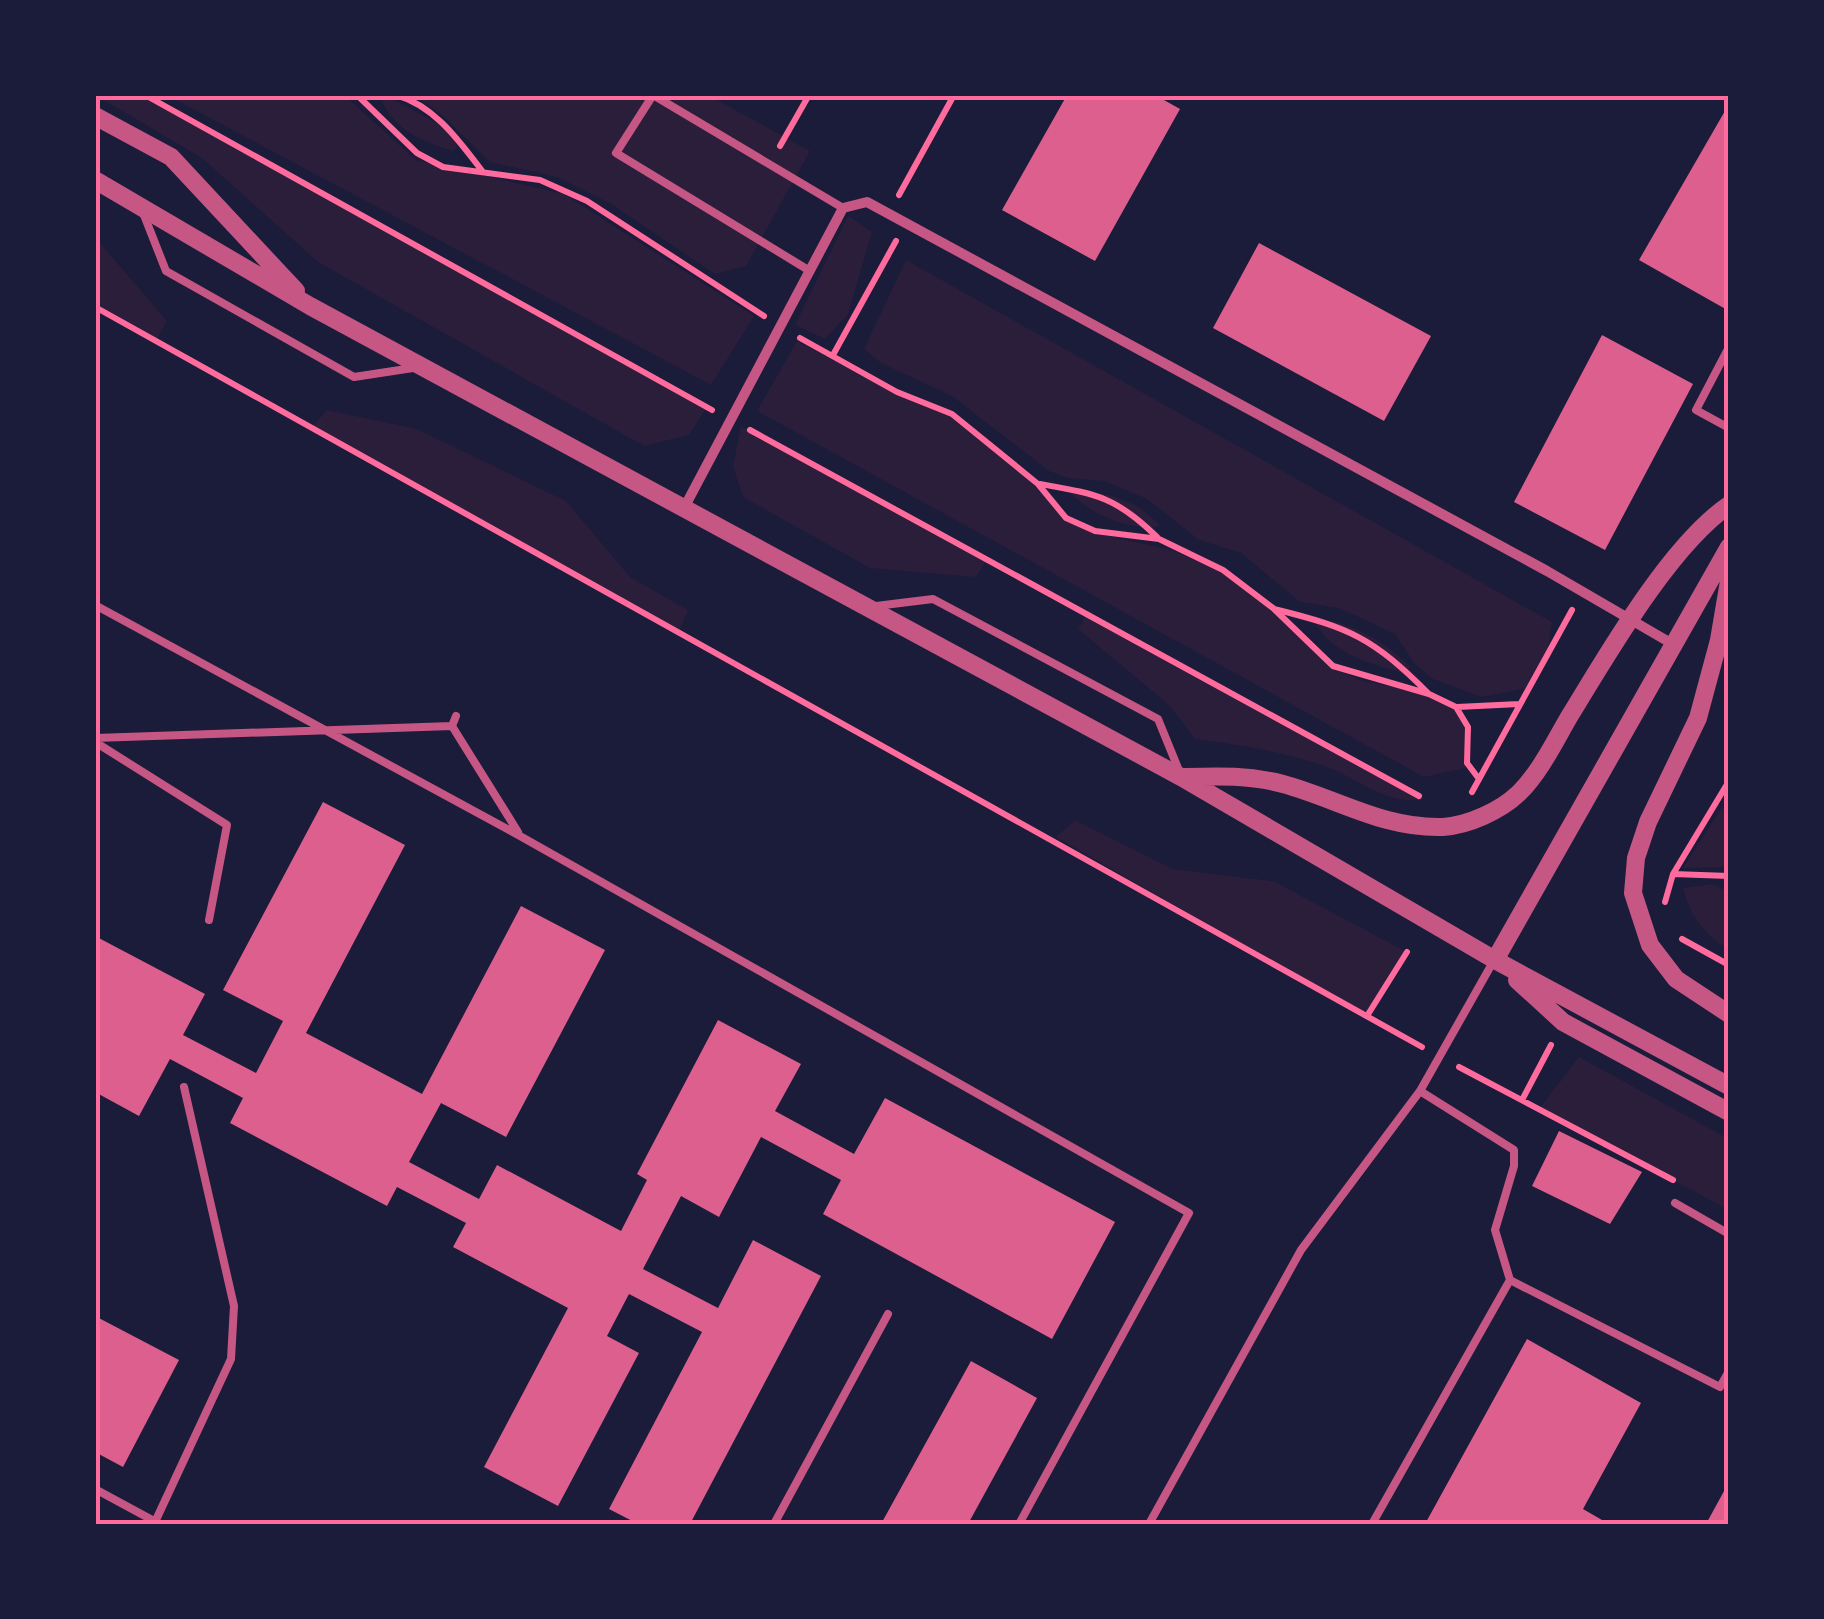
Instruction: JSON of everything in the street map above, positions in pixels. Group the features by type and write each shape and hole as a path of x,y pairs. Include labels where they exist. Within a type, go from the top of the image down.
{"street":[{"path":"95,116 170,157 310,306"},
{"path":"95,180 310,306 1182,777 1494,960 1729,1086"},
{"path":"684,508 843,208 868,202 1676,646"},
{"path":"1182,777 1248,776 1286,785 1377,820 1420,826 1472,820 1505,805 1536,774 1628,621 1711,518 1729,506"},
{"path":"1494,960 1729,547"},
{"path":"1729,580 1719,640 1698,718 1648,822 1636,858 1633,893 1650,945 1676,980 1729,1014"},
{"path":"1494,960 1563,1022 1729,1112"}],"lane":[{"path":"810,271 616,154 653,95 843,208"},
{"path":"140,206 166,271 354,377 421,366"},
{"path":"1729,347 1696,410 1729,428"},
{"path":"868,607 933,599 1158,719 1182,777"},
{"path":"95,605 520,836 1189,1213 1018,1524"},
{"path":"452,726 456,716"},
{"path":"95,740 452,726"},
{"path":"452,726 520,836"},
{"path":"95,740 227,825 209,920"},
{"path":"1150,1524 1301,1250 1420,1091 1494,960"},
{"path":"95,1489 158,1523 231,1359 234,1306 184,1087"},
{"path":"1372,1524 1510,1280 1495,1230 1514,1166 1514,1150 1420,1091"},
{"path":"1675,1203 1729,1234"},
{"path":"1510,1280 1720,1387 1729,1370"},
{"path":"774,1524 888,1314"}],"path":[{"path":"145,95 1424,799"},
{"path":"357,95 417,153 442,167 540,180 588,201 780,328 897,392 952,414 1038,484 1066,518 1095,531 1159,539 1223,570 1273,608 1333,666 1429,694 1456,708 1520,704"},
{"path":"396,95 412,99 446,126 484,172"},
{"path":"770,164 809,95"},
{"path":"888,213 954,95"},
{"path":"833,355 907,222"},
{"path":"95,307 1440,1057 1677,1182"},
{"path":"1038,484 1091,493 1126,506 1159,539"},
{"path":"1466,803 1582,592"},
{"path":"1273,608 1341,625 1374,642 1429,694"},
{"path":"1456,708 1468,728 1467,763 1479,779"},
{"path":"1664,910 1673,874 1726,794 1729,780"},
{"path":"1673,874 1729,876"},
{"path":"1670,924 1682,938 1729,965"},
{"path":"1367,1016 1406,952"},
{"path":"1522,1100 1554,1039"}],"shaded area":[{"path":"95,95 145,95 707,407 689,435 644,446 318,262 202,158"},
{"path":"167,95 344,95 416,160 564,194 754,316 711,385"},
{"path":"414,95 708,95 810,151 746,266 715,274 611,204 557,177 490,162 443,116"},
{"path":"387,96 442,126 458,146 453,151 442,148 402,127 382,101"},
{"path":"848,216 872,232 848,314 825,339 795,325"},
{"path":"95,237 167,321 156,341 95,307"},
{"path":"906,260 1552,622 1546,662 1533,687 1482,697 1433,679 1414,663 1395,634 1339,608 1300,602 1241,553 1199,540 1147,499 1104,481 1068,478 1049,471 952,396 881,363 864,349"},
{"path":"797,341 896,394 952,415 1038,485 1066,521 1093,533 1172,550 1221,572 1268,606 1333,667 1359,680 1429,694 1456,707 1468,727 1465,768 1424,777 757,411"},
{"path":"327,410 417,429 566,501 630,577 688,610 679,632 311,428"},
{"path":"741,426 987,560 976,577 870,568 743,497 733,466"},
{"path":"1068,491 1118,498 1141,509 1160,526 1135,526 1110,519"},
{"path":"1024,580 1424,799 1397,799 1292,756 1195,739 1169,705 1078,629 1086,615"},
{"path":"1313,617 1354,628 1376,640 1410,666 1407,674 1352,656 1328,640"},
{"path":"1722,807 1729,817 1729,867 1683,868"},
{"path":"1075,820 1173,869 1273,881 1407,952 1367,1016 1056,837"},
{"path":"1712,884 1729,892 1729,949 1699,924 1683,888"},
{"path":"1579,1057 1729,1139 1729,1210 1539,1109"}],"building":[{"path":"1067,95 1155,95 1180,109 1095,261 1002,210"},
{"path":"1729,104 1729,311 1639,260"},
{"path":"1259,243 1431,336 1384,421 1213,328"},
{"path":"1602,335 1693,384 1605,550 1514,502"},
{"path":"323,802 405,845 306,1033 422,1094 521,906 605,950 506,1137 441,1103 409,1162 479,1199 497,1165 621,1231 647,1180 637,1174 718,1020 801,1064 775,1111 854,1154 885,1098 1115,1222 1052,1339 823,1214 841,1180 761,1137 719,1217 681,1196 643,1269 718,1308 753,1240 821,1276 690,1524 638,1524 609,1509 702,1332 629,1294 607,1336 639,1353 558,1506 484,1467 568,1308 453,1247 466,1223 397,1187 387,1206 230,1123 243,1098 170,1059 139,1116 95,1092 95,936 205,994 183,1035 256,1073 283,1021 223,990"},
{"path":"1559,1131 1642,1172 1610,1224 1532,1186"},
{"path":"95,1316 179,1360 123,1467 95,1452"},
{"path":"1527,1339 1641,1403 1583,1509 1609,1524 1425,1524"},
{"path":"971,1361 1037,1398 968,1524 881,1524"},
{"path":"1729,1482 1729,1524 1706,1524"}]}
